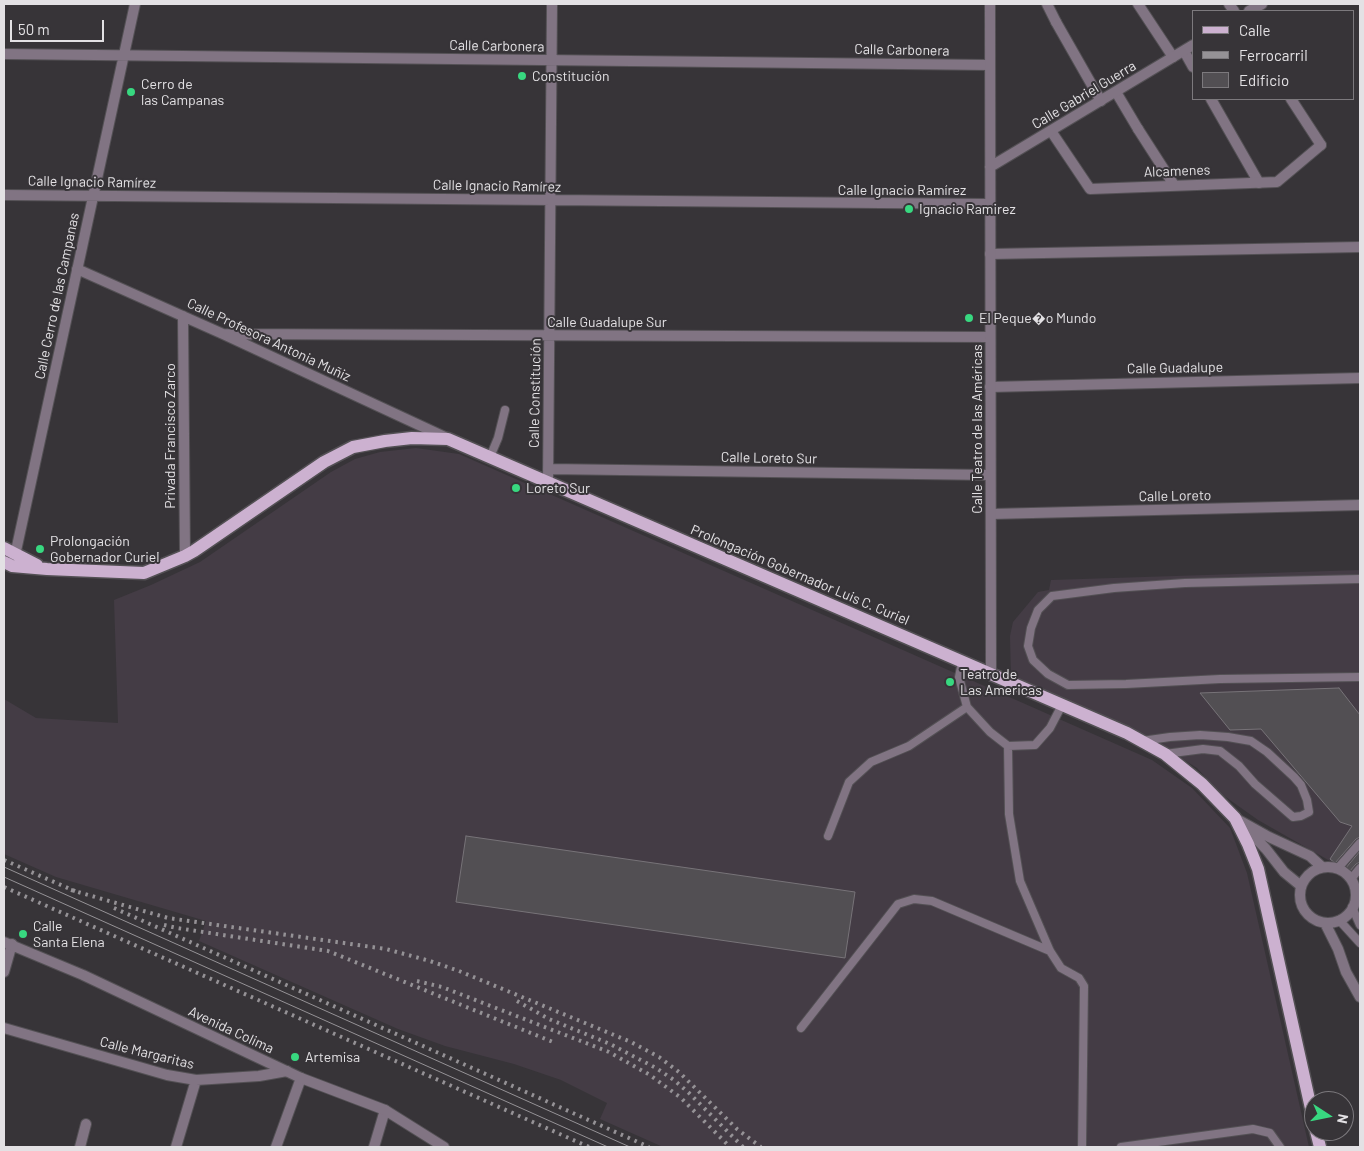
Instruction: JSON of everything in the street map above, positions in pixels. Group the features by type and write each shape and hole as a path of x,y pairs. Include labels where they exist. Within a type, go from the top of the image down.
{"main road":[{"name":"Prolongación Gobernador Luis C. Curiel","path":"9,558 47,569 144,573 185,556 324,462 354,447 385,441 412,438 448,438 490,457 548,475 962,662 1127,733 1165,754 1202,784 1235,818 1258,869 1307,1091"}],"street":[{"name":"Calle Cerro de las Campanas","path":"9,558 77,269 135,4"},
{"name":"Calle Constitución","path":"548,475 552,4"},
{"name":"Calle Teatro de las Américas","path":"990,4 991,674"},
{"path":"1047,4 1101,101"},
{"path":"1138,4 1173,57"},
{"path":"1188,48 1192,63"},
{"name":"Calle Gabriel Guerra","path":"990,167 1188,48"},
{"name":"Calle Carbonera","path":"4,54 990,65"},
{"path":"1116,92 1174,185"},
{"path":"1212,100 1259,183"},
{"name":"Alcamenes","path":"1051,131 1090,189 1277,182 1321,145 1292,100"},
{"name":"Calle Ignacio Ramírez","path":"4,195 990,204"},
{"path":"990,254 1360,247"},
{"name":"Calle Profesora Antonia Muñiz","path":"77,269 224,334 448,438"},
{"name":"Privada Francisco Zarco","path":"183,316 185,556"},
{"name":"Calle Guadalupe Sur","path":"224,334 990,337"},
{"name":"Calle Guadalupe","path":"990,387 1360,378"},
{"name":"Calle Loreto Sur","path":"548,475 990,475"},
{"name":"Calle Loreto","path":"990,514 1360,505"},
{"path":"1235,818 1269,837 1310,856 1322,867"},
{"path":"1235,818 1266,849 1284,872 1301,886"},
{"path":"1330,866 1338,868 1353,883 1356,904 1349,913 1339,920 1325,923 1318,921 1312,918 1302,907 1300,900 1301,886 1304,879 1315,869 1330,866"},
{"path":"1325,923 1338,949 1346,972 1360,997"},
{"path":"4,972 8,943"},
{"name":"Avenida Colima","path":"8,943 83,975 301,1078 385,1110 444,1147"},
{"name":"Calle Margaritas","path":"4,1028 167,1075 196,1080 259,1076 287,1071"},
{"path":"276,1147 301,1078"},
{"path":"176,1147 196,1080"},
{"path":"374,1147 385,1110"},
{"path":"80,1147 86,1124"}],"lane":[{"path":"490,457 498,438 505,410"},
{"path":"1360,579 1185,583 1114,588 1052,596 1038,610 1031,628 1028,646 1033,660 1048,674 1068,686 1220,679 1360,677"},
{"path":"962,662 959,676 967,707 990,732 1008,746 1035,745 1050,728 1062,705"},
{"path":"828,836 849,782 871,762 909,746 967,707"},
{"path":"1142,741 1200,735 1251,741 1267,752 1294,776 1301,785 1309,812 1293,817 1255,784 1239,766 1220,751 1203,749 1165,754"},
{"path":"1220,737 1220,751"},
{"path":"1008,746 1009,814 1020,881 1050,951 1062,968 1080,978 1084,986 1082,1147"},
{"path":"1338,868 1360,842"},
{"path":"1353,883 1360,868"},
{"path":"801,1028 898,904 914,899 932,901 1050,951"},
{"path":"1356,904 1360,924"},
{"path":"1339,920 1360,943"},
{"path":"1121,1147 1253,1129 1270,1133 1280,1147"}],"shaded area":[{"path":"416,448 459,454 1152,760 1192,788 1230,828 1247,873 1304,1125 1304,1141 1308,1141 1309,1147 663,1147 600,1119 607,1103 561,1080 514,1064 445,1046 398,1029 199,941 206,921 56,877 4,854 4,699 36,718 118,723 114,600 200,562 331,472 355,459 380,452"},
{"path":"1360,570 1360,882 1330,861 1258,820 1220,793 1197,768 1171,752 1011,678 1010,636 1013,622 1038,592 1049,590 1051,580"}],"building":[{"path":"1339,688 1360,715 1360,837 1335,863 1330,859 1352,826 1340,822 1261,729 1230,730 1200,693"},
{"path":"466,836 855,892 845,958 456,902"},
{"path":"1360,851 1360,862 1349,872 1345,869"}],"tram line":[{"path":"4,867 630,1147"},
{"path":"4,877 608,1147"}],"railway":[{"path":"4,860 77,892"},
{"path":"4,887 589,1147"},
{"path":"71,890 168,918 386,949 459,971 631,1042 659,1057 679,1072 737,1129 761,1147"},
{"path":"114,908 649,1147"},
{"path":"164,925 328,951 553,1042"},
{"path":"417,981 442,987 609,1052 650,1075 681,1098 730,1147"},
{"path":"517,1001 549,1019 610,1044 656,1068 689,1093 743,1147"}],"place":[{"name":"Constitución","path":"522,76"},
{"name":"Cerro de las Campanas","path":"131,92"},
{"name":"Ignacio Ramirez","path":"909,209"},
{"name":"El Peque�o Mundo","path":"969,318"},
{"name":"Loreto Sur","path":"516,488"},
{"name":"Prolongación Gobernador Curiel","path":"40,549"},
{"name":"Teatro de Las Americas","path":"950,682"},
{"name":"Calle Santa Elena","path":"23,934"},
{"name":"Artemisa","path":"295,1057"}]}
